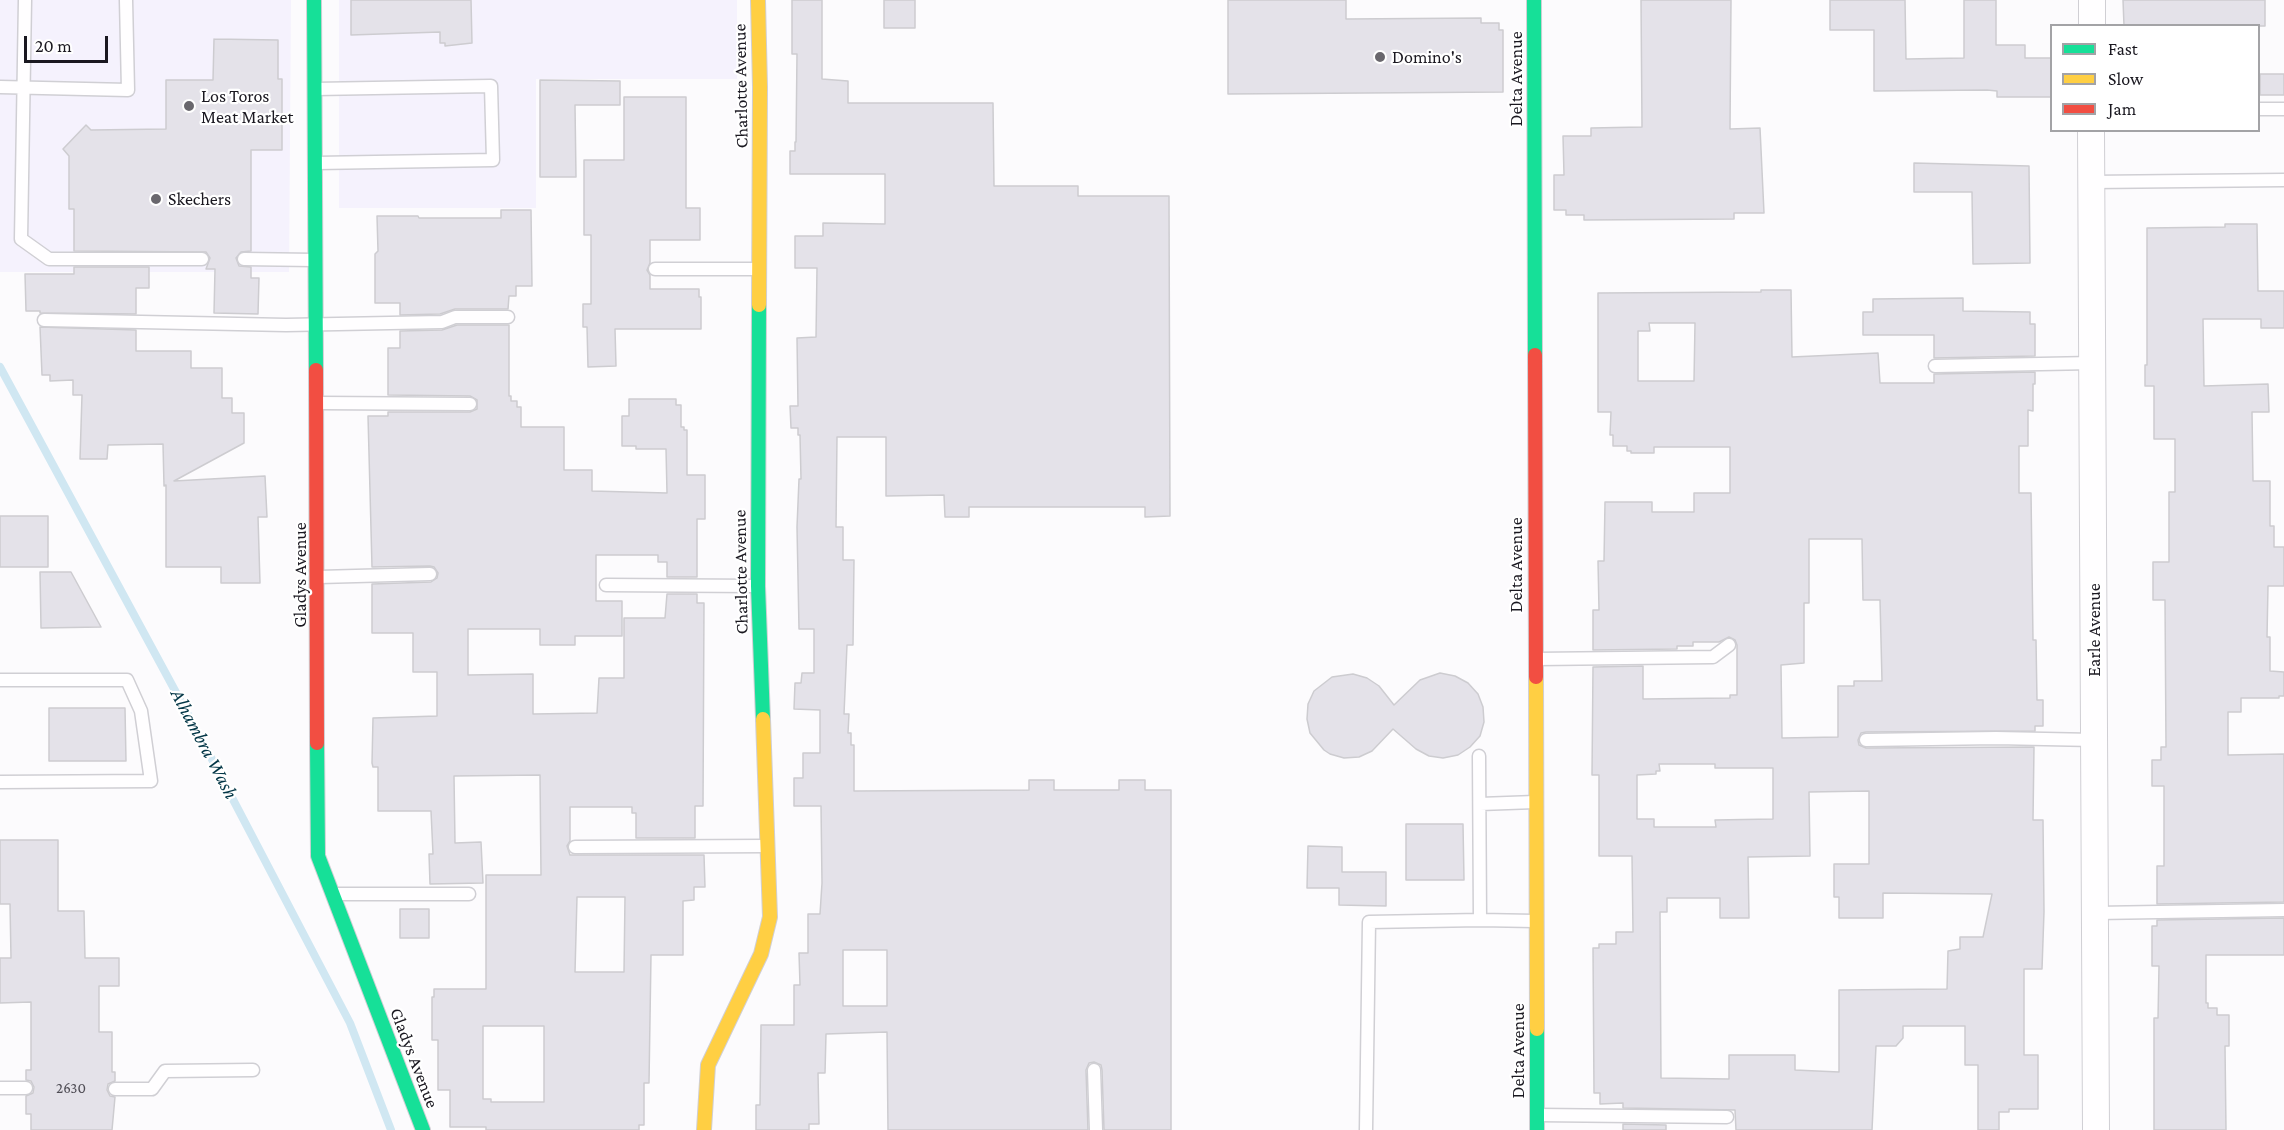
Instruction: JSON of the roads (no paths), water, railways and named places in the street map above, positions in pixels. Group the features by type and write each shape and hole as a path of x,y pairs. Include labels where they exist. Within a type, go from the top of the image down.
{"street":[{"name":"Gladys Avenue","path":"314,0 318,856 423,1130"},
{"name":"Charlotte Avenue","path":"704,1130 708,1065 761,954 770,917 758,586 758,0"},
{"name":"Delta Avenue","path":"1534,0 1536,1130"},
{"path":"2092,0 2092,24"},
{"name":"Earle Avenue","path":"2091,132 2096,1130"}],"lane":[{"path":"25,0 21,239 49,259 202,259"},
{"path":"0,87 128,90 126,0"},
{"path":"315,89 491,86 493,160 315,163"},
{"path":"2260,109 2284,109"},
{"path":"2091,182 2284,180"},
{"path":"244,259 316,260"},
{"path":"655,269 759,269"},
{"path":"44,320 286,325 442,322 454,317 508,317"},
{"path":"1935,366 2093,363"},
{"path":"317,403 470,404"},
{"path":"318,577 430,574"},
{"path":"606,585 758,586"},
{"path":"1534,658 1713,657 1729,645"},
{"path":"0,680 127,680 141,711 151,781 0,782"},
{"path":"1866,740 1996,738 2094,740"},
{"path":"1479,756 1480,920"},
{"path":"1479,804 1536,802"},
{"path":"575,847 768,846"},
{"path":"332,894 469,894"},
{"path":"2096,913 2284,910"},
{"path":"1365,1130 1369,922 1536,921"},
{"path":"115,1089 152,1089 165,1071 253,1070"},
{"path":"1094,1070 1096,1130"},
{"path":"0,1099 0,1086 26,1088"},
{"path":"1536,1115 1727,1117"}],"waterway":[{"name":"Alhambra Wash","path":"0,367 205,746 350,1023 391,1130"}],"place":[{"name":"Domino's","path":"1380,57"},
{"name":"Los Toros Meat Market","path":"189,106"},
{"name":"Skechers","path":"156,199"}]}
